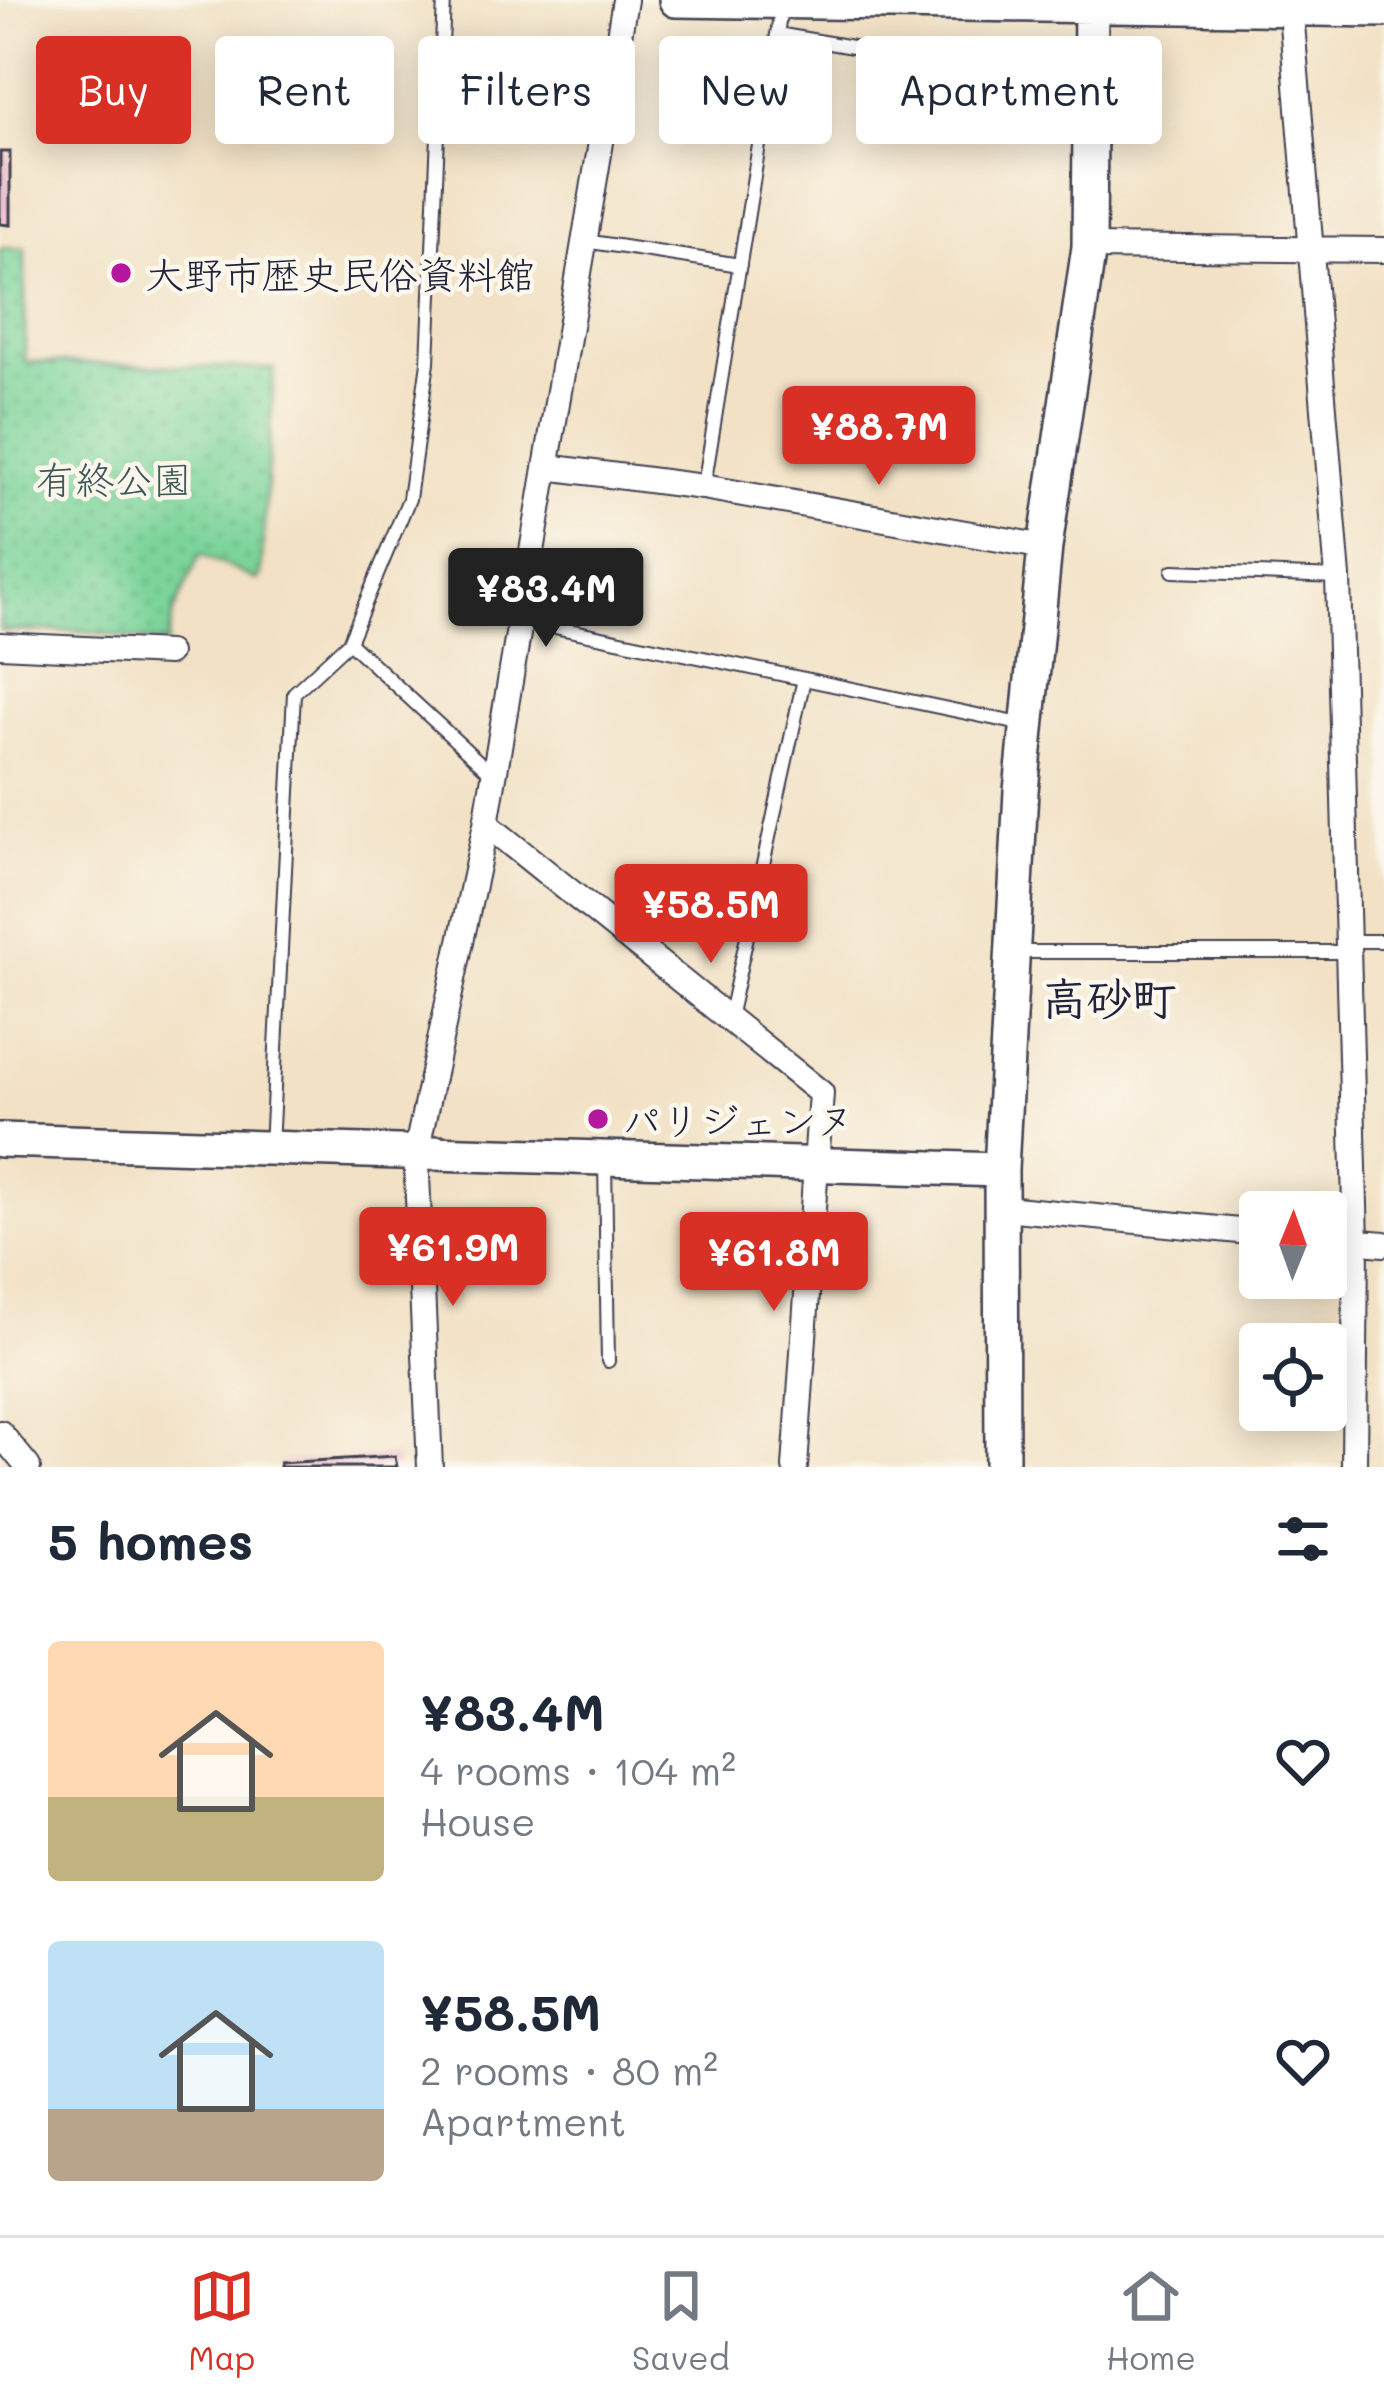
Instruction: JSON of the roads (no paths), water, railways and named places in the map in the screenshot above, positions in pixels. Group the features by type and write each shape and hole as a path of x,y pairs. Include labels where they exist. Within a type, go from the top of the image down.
{"street":[{"path":"430,1467 416,1153 494,776 625,0"},
{"path":"676,0 780,18 1091,3 1290,4 1384,10"},
{"path":"1091,3 1091,36"},
{"path":"1290,4 1338,577 1356,1242 1354,1467"},
{"path":"1002,1467 1001,1170 1028,726 1045,547 1089,247 1090,144"},
{"path":"1089,247 1384,250"},
{"path":"548,467 704,488 1045,547"},
{"path":"0,645 168,653"},
{"path":"485,824 821,1093 795,1467"},
{"path":"0,1140 1001,1170"},
{"path":"1004,1208 1239,1231"},
{"path":"1347,1241 1384,1244"},
{"path":"0,1433 28,1467"}],"lane":[{"path":"271,1148 294,693 349,643 409,499 428,362 444,0"},
{"path":"704,488 780,18 860,36"},
{"path":"585,241 740,265"},
{"path":"1173,572 1338,577"},
{"path":"521,620 1028,726"},
{"path":"349,643 494,776"},
{"path":"729,1019 804,679"},
{"path":"1013,952 1348,947 1384,941"},
{"path":"605,1158 608,1361"}],"place":[{"name":"大野市歴史民俗資料館","path":"121,273"},
{"name":"パリジェンヌ","path":"598,1119"}],"district":[{"name":"高砂町","path":"1109,997"}],"park label":[{"name":"有終公園","path":"114,478"}]}
